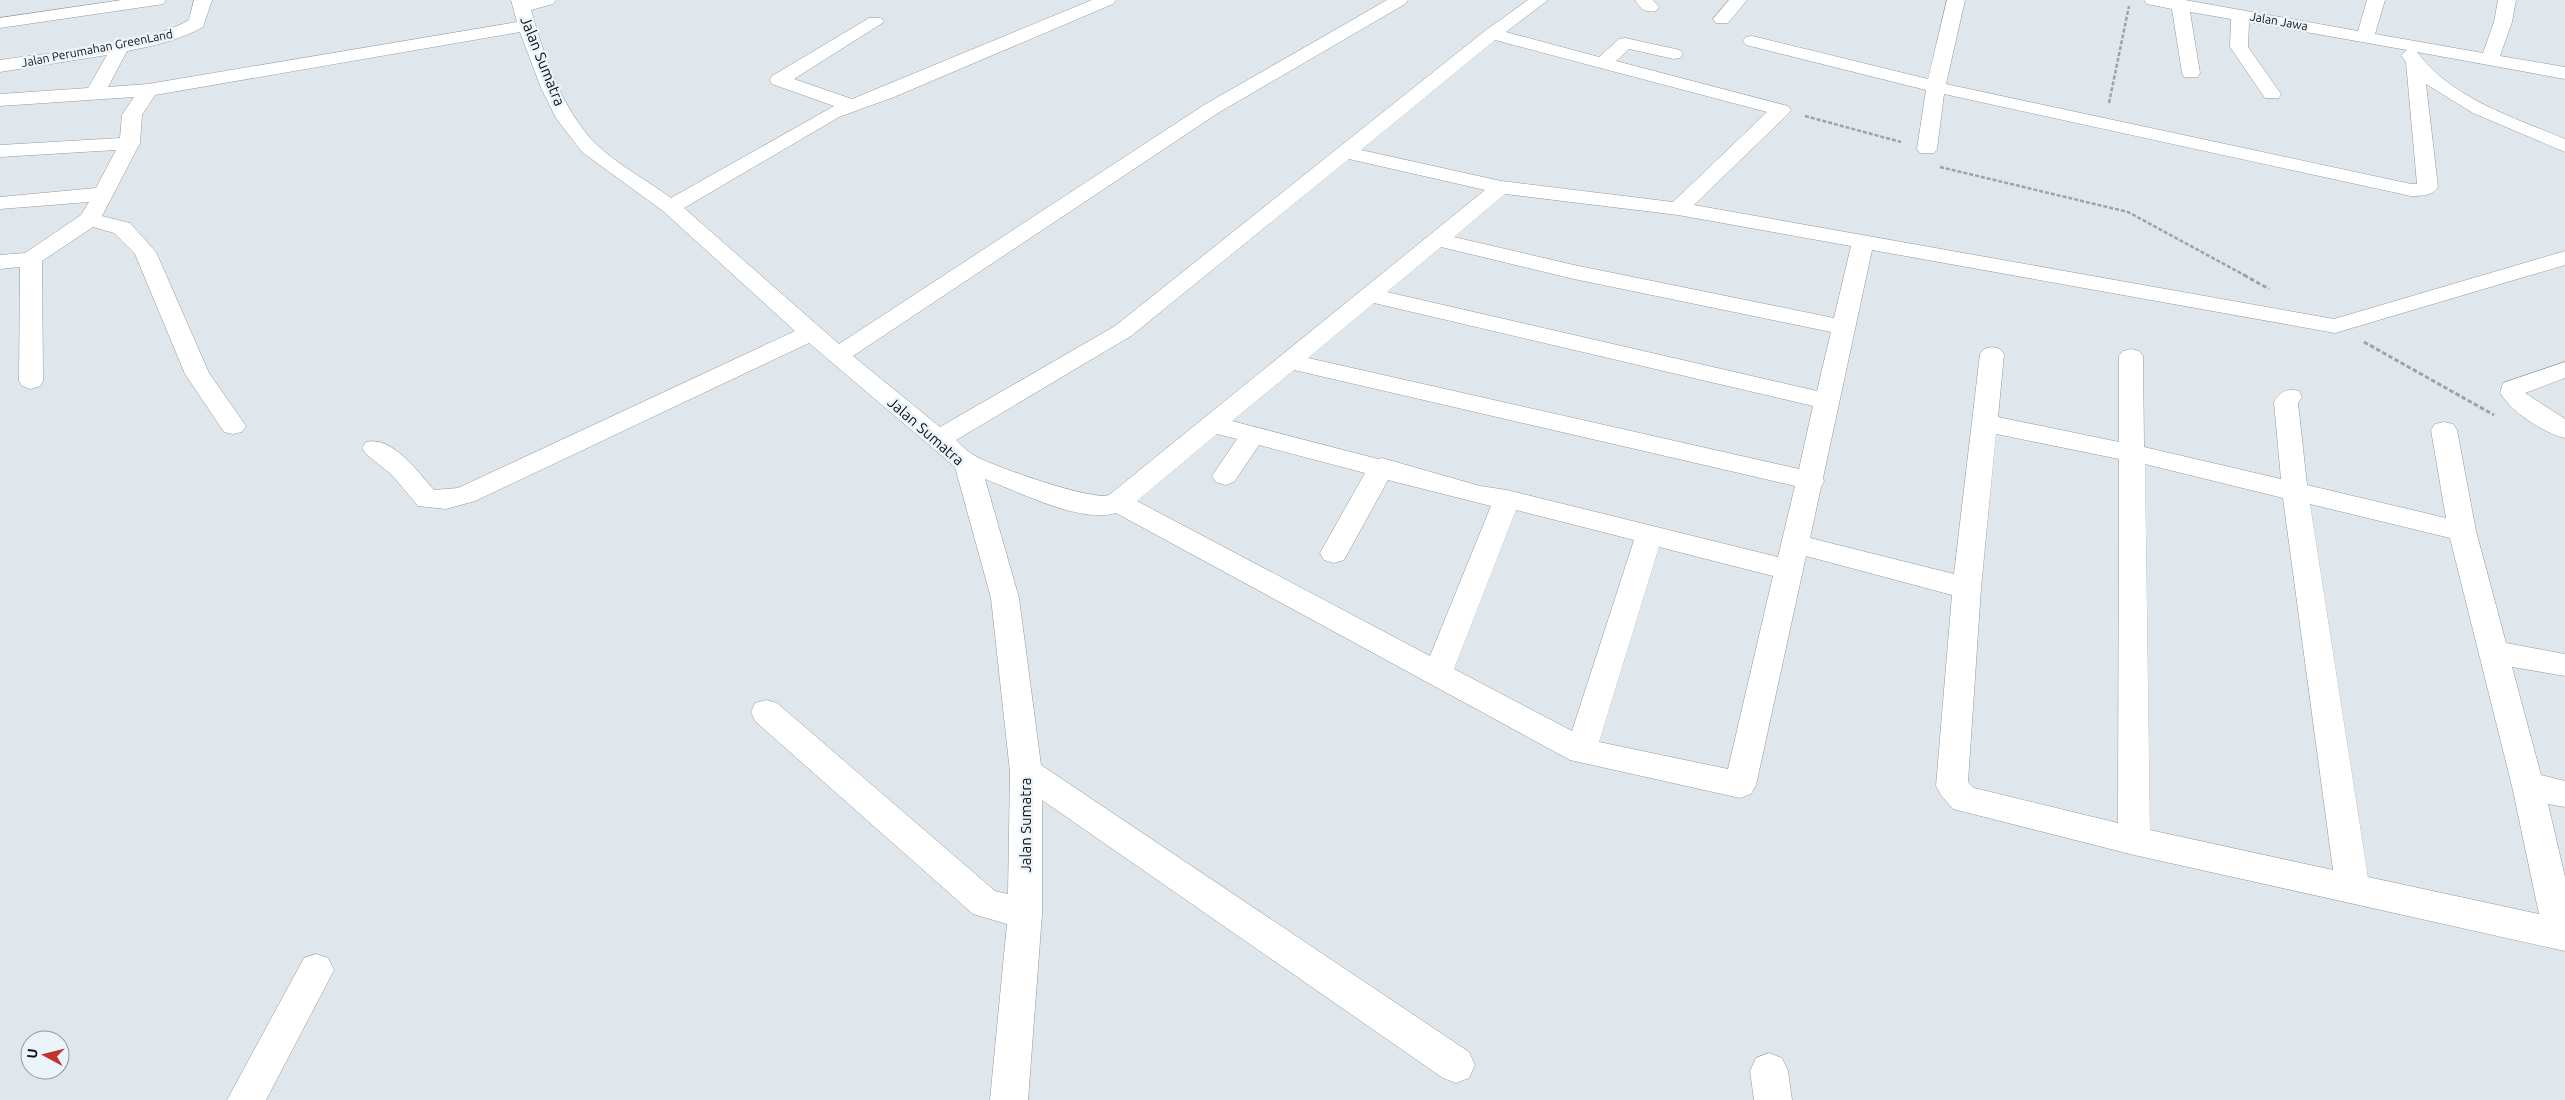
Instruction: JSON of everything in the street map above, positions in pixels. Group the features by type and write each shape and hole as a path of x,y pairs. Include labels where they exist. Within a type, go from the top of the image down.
{"street":[{"path":"0,23 157,0"},
{"name":"Jalan Perumahan GreenLand","path":"0,66 120,47 180,33 192,28 197,23 203,0"},
{"path":"0,100 148,90 523,11 547,0"},
{"path":"670,207 832,113 854,106 1107,0"},
{"path":"838,355 1211,109 1399,0"},
{"path":"937,440 1123,331 1492,34 1539,0"},
{"path":"1722,19 1738,0"},
{"path":"1927,149 1936,87 1956,0"},
{"name":"Jalan Jawa","path":"2153,0 2366,36 2489,61 2565,73"},
{"path":"2366,36 2376,0"},
{"path":"2489,61 2503,22 2507,0"},
{"path":"2180,4 2191,73"},
{"name":"Jalan Sumatra","path":"523,11 550,88 566,118 589,148 670,207 811,333 937,440 967,463 1006,598 1026,772 1025,914 1009,1100"},
{"path":"2240,15 2239,47 2272,94"},
{"path":"854,106 779,80 875,22"},
{"path":"1492,34 1782,110"},
{"path":"1752,41 1936,87 2401,188 2422,190 2428,187 2414,63"},
{"path":"1604,63 1625,43 1674,54"},
{"path":"2404,45 2414,63 2427,77 2449,92 2565,146"},
{"path":"94,95 120,47"},
{"path":"0,262 31,259 90,219 130,143 132,115 148,90"},
{"path":"1678,209 1782,110"},
{"path":"0,151 130,143"},
{"path":"1344,152 1501,186 1678,209 2335,326 2565,258"},
{"path":"967,463 1072,502 1104,507 1118,502 1434,239 1501,186"},
{"path":"0,203 104,194"},
{"path":"90,219 122,228 145,252 197,374 233,426"},
{"path":"1434,239 1574,272 1843,327"},
{"path":"1118,502 1581,751 1740,785 1811,481 1863,242"},
{"path":"31,259 31,381"},
{"path":"1368,295 1827,401"},
{"path":"375,448 401,470 427,499 446,500 459,497 811,333"},
{"path":"1992,354 1967,588 1952,779 1956,793 1964,800 2134,841 2563,934 2528,786 2462,531 2444,430"},
{"path":"2131,356 2134,841"},
{"path":"1288,361 1811,481"},
{"path":"2565,370 2512,389 2512,393 2520,403 2565,430"},
{"path":"2290,397 2286,402 2295,492 2353,888"},
{"path":"1984,423 2133,453 2462,531"},
{"path":"1212,424 1382,467 1480,495 1507,499 1649,535 1793,557 1967,588"},
{"path":"1225,476 1253,434"},
{"path":"1334,552 1382,467"},
{"path":"1437,674 1507,499"},
{"path":"1581,751 1649,535"},
{"path":"2493,652 2565,665"},
{"path":"766,712 984,903 1025,914"},
{"path":"1026,772 1456,1066"},
{"path":"2528,786 2565,794"},
{"path":"246,1100 316,970"}],"path":[{"path":"2105,123 2130,0"},
{"path":"1782,110 1927,149 1926,154 1937,166 2128,212 2275,293"},
{"path":"2335,326 2502,420"}]}
